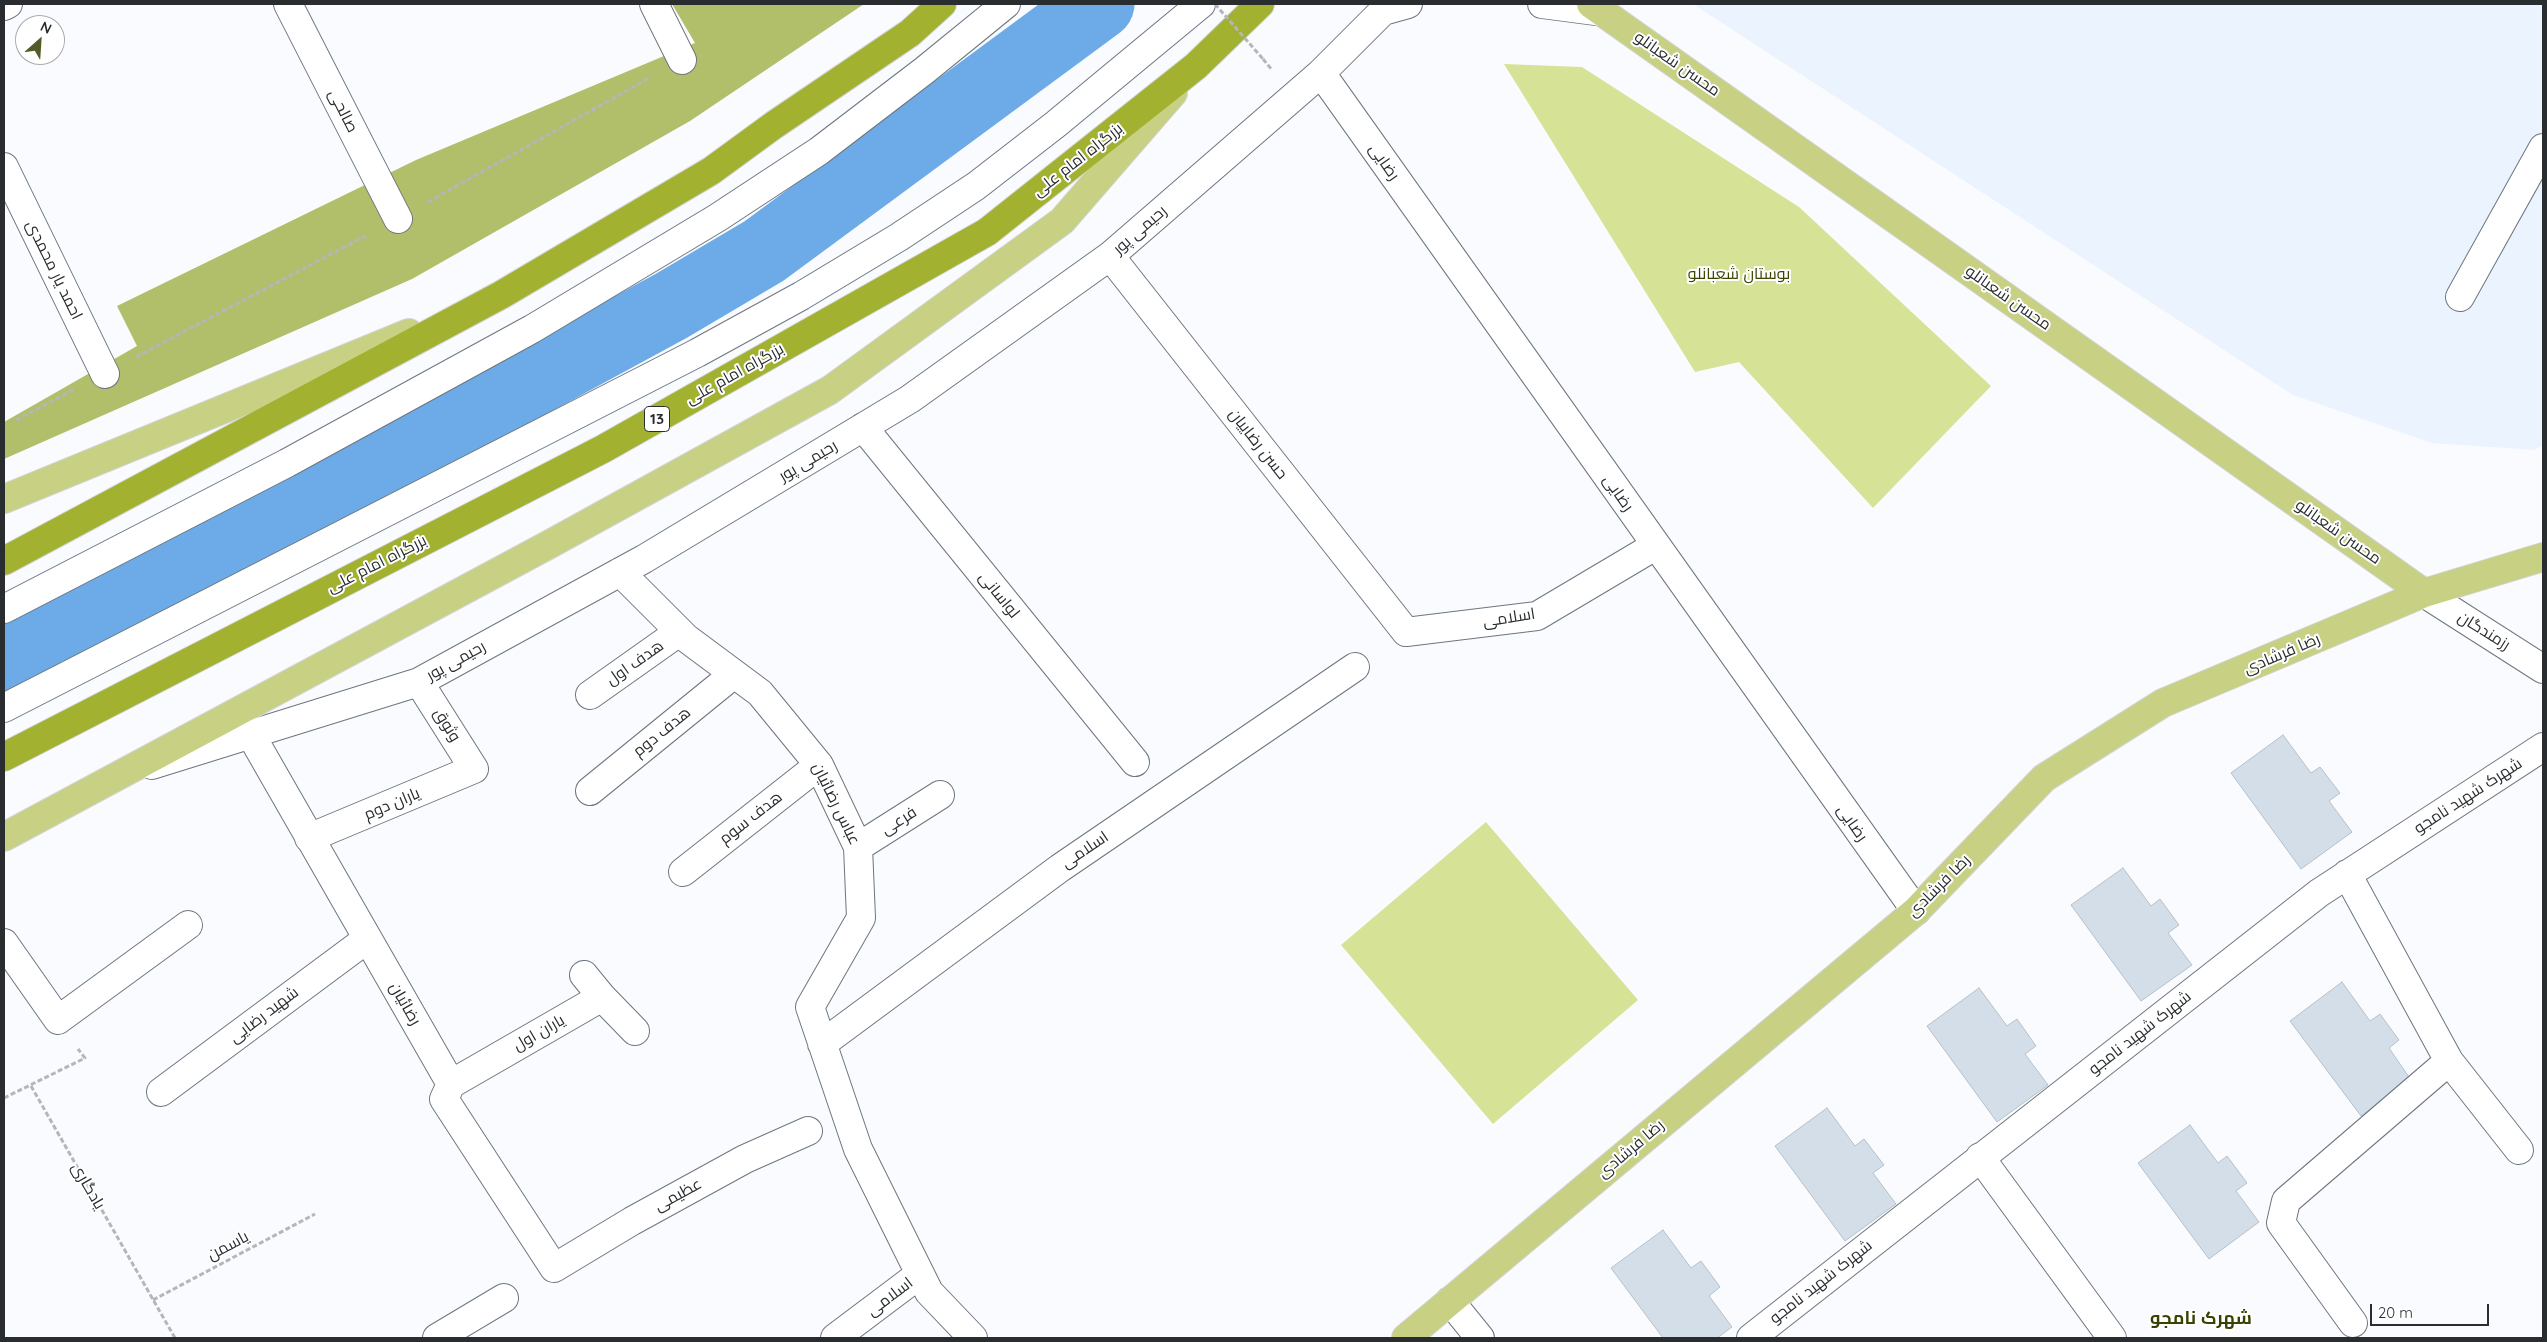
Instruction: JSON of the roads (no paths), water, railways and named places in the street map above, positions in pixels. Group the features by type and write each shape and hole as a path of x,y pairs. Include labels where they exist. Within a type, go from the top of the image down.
{"highway":[{"path":"4,561 501,295 711,171 774,125 910,33 942,4"},
{"name":"بزرگراه امام علی","path":"4,757 604,449 987,232 1196,66 1260,4"}],"main road":[{"name":"محسن شعبانلو","path":"1597,8 2424,593"},
{"path":"4,837 550,544 830,390 1062,221 1196,66"},
{"path":"4,499 501,295"},
{"name":"رضا فرشادی","path":"1406,1338 1916,911 2044,778 2163,704 2424,593 2543,557"}],"street":[{"path":"4,6 8,4"},
{"name":"صالحی","path":"288,4 398,219"},
{"path":"654,4 682,60"},
{"path":"4,609 287,463 549,319 717,218 819,151 925,70 1006,4"},
{"path":"4,708 697,353 801,296 899,237 976,186 1056,124 1201,4"},
{"name":"رحیمی پور","path":"122,774 419,682 620,572 910,399 1110,256 1321,73 1383,10 1408,4"},
{"path":"1542,4 1597,8"},
{"name":"رضایی","path":"1321,73 1655,546 1916,911"},
{"path":"2460,297 2543,148"},
{"name":"احمد یار محمدی","path":"4,167 105,374"},
{"name":"حسن رضاییان","path":"1110,256 1406,632"},
{"name":"لواسانی","path":"863,427 1135,762"},
{"name":"اسلامی","path":"1406,632 1537,616 1655,546"},
{"name":"عباس رضائیان","path":"620,572 679,632 760,693 819,765 858,846 861,918 810,1007 858,1149 929,1292 973,1338"},
{"name":"رزمندگان","path":"2424,593 2543,669"},
{"name":"هدف اول","path":"590,695 679,632"},
{"name":"اسلامی","path":"822,1044 1060,868 1355,667"},
{"name":"هدف دوم","path":"590,791 734,674"},
{"name":"وثوق","path":"419,682 474,769"},
{"name":"رضائیان","path":"250,735 452,1084"},
{"name":"شهرک شهید نامجو","path":"1750,1338 2319,893 2543,747"},
{"name":"هدف سوم","path":"683,872 819,765"},
{"name":"یاران دوم","path":"309,838 474,769"},
{"name":"فرعی","path":"858,846 940,795"},
{"path":"2347,874 2449,1060 2518,1150"},
{"path":"4,943 58,1020 188,925"},
{"name":"شهید رضایی","path":"161,1092 367,939"},
{"path":"584,975 602,997 635,1031"},
{"name":"یاران اول","path":"452,1084 602,997"},
{"path":"2353,1323 2281,1223 2286,1201 2449,1060"},
{"name":"عظیمی","path":"452,1084 444,1099 554,1268 632,1221 745,1159 808,1131"},
{"path":"1980,1157 2112,1338"},
{"name":"اسلامی","path":"835,1338 920,1274"},
{"path":"437,1338 504,1298"},
{"path":"1450,1301 1480,1338"}],"waterway":[{"path":"4,658 461,420 671,306 764,251 1099,4"}],"district":[{"name":"شهرک نامجو","path":"2201,1319"}],"park label":[{"name":"بوستان شعبانلو","path":"1739,274"}]}
